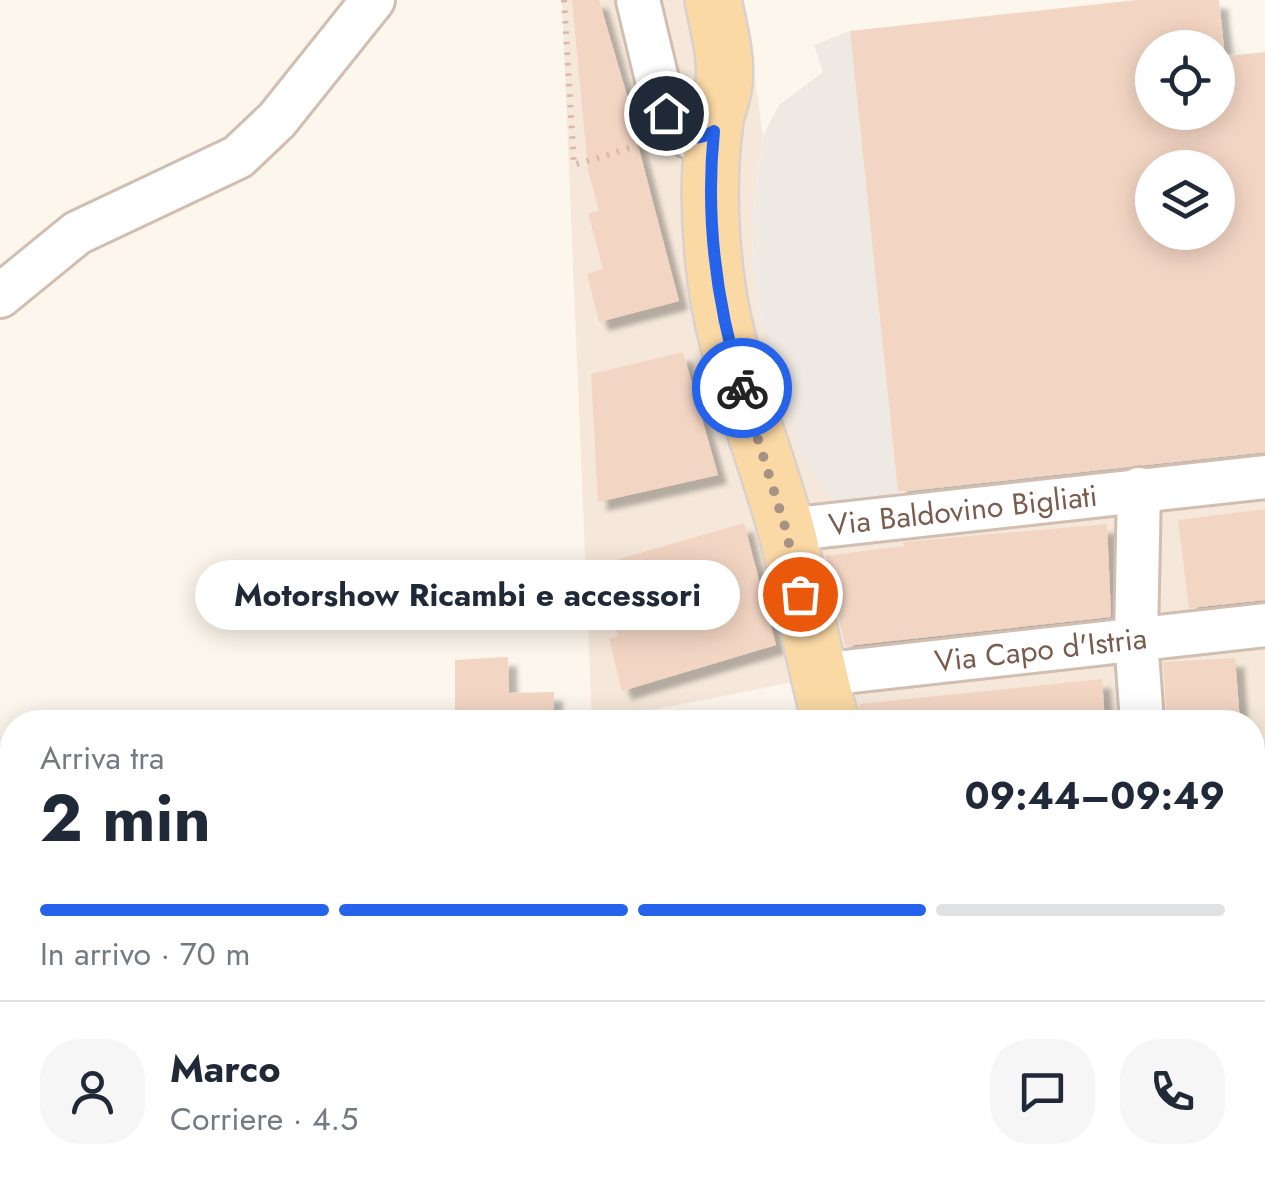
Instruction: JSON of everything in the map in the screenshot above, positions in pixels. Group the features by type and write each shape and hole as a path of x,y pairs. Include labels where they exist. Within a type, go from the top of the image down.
{"main road":[{"path":"690,0 704,82 701,125 716,283 737,372 786,530 824,699"},
{"path":"701,125 724,84 724,57 714,0"}],"street":[{"path":"0,296 76,233 238,157 277,120 373,0"},
{"path":"638,0 666,113 701,125"},
{"name":"Via Baldovino Bigliati","path":"786,530 1265,477"},
{"name":"Via Baldovino Bigliati","path":"1139,489 1136,639 1141,710"},
{"name":"Via Capo d'Istria","path":"824,699 1136,639 1265,625"}],"path":[{"path":"564,0 574,165 701,125"}],"shaded area":[{"path":"562,0 744,0 763,136 752,258 761,319 855,509 1265,466 1265,710 803,710 794,682 653,710 592,710"},
{"path":"850,31 899,498 839,505 802,458 761,319 752,259 763,136 779,105 823,72 814,45"}],"building":[{"path":"572,0 599,0 638,133 635,134 679,301 599,322 587,274 603,269 588,213 599,211 588,170"},
{"path":"1137,0 1219,0 1222,30 1135,30 1135,130 1235,130 1235,55 1265,52 1265,452 898,492 850,31"},
{"path":"683,352 718,475 598,502 591,374"},
{"path":"1265,509 1265,600 1189,608 1178,520"},
{"path":"744,523 776,645 622,691 609,639 618,636 595,566"},
{"path":"1107,524 1111,617 845,646 825,556 904,546 903,542"},
{"path":"508,657 509,693 554,692 554,710 455,710 455,660"},
{"path":"1235,658 1239,710 1166,710 1163,662"},
{"path":"1102,679 1104,710 860,710 859,704"}],"way so far":[{"path":"742,388 786,530 800,594"}],"place":[{"name":"Motorshow Ricambi e accessori","path":"800,594"}],"route":[{"path":"666,113 674,127 692,139 701,140 714,131 710,215 716,283 742,388"}]}
